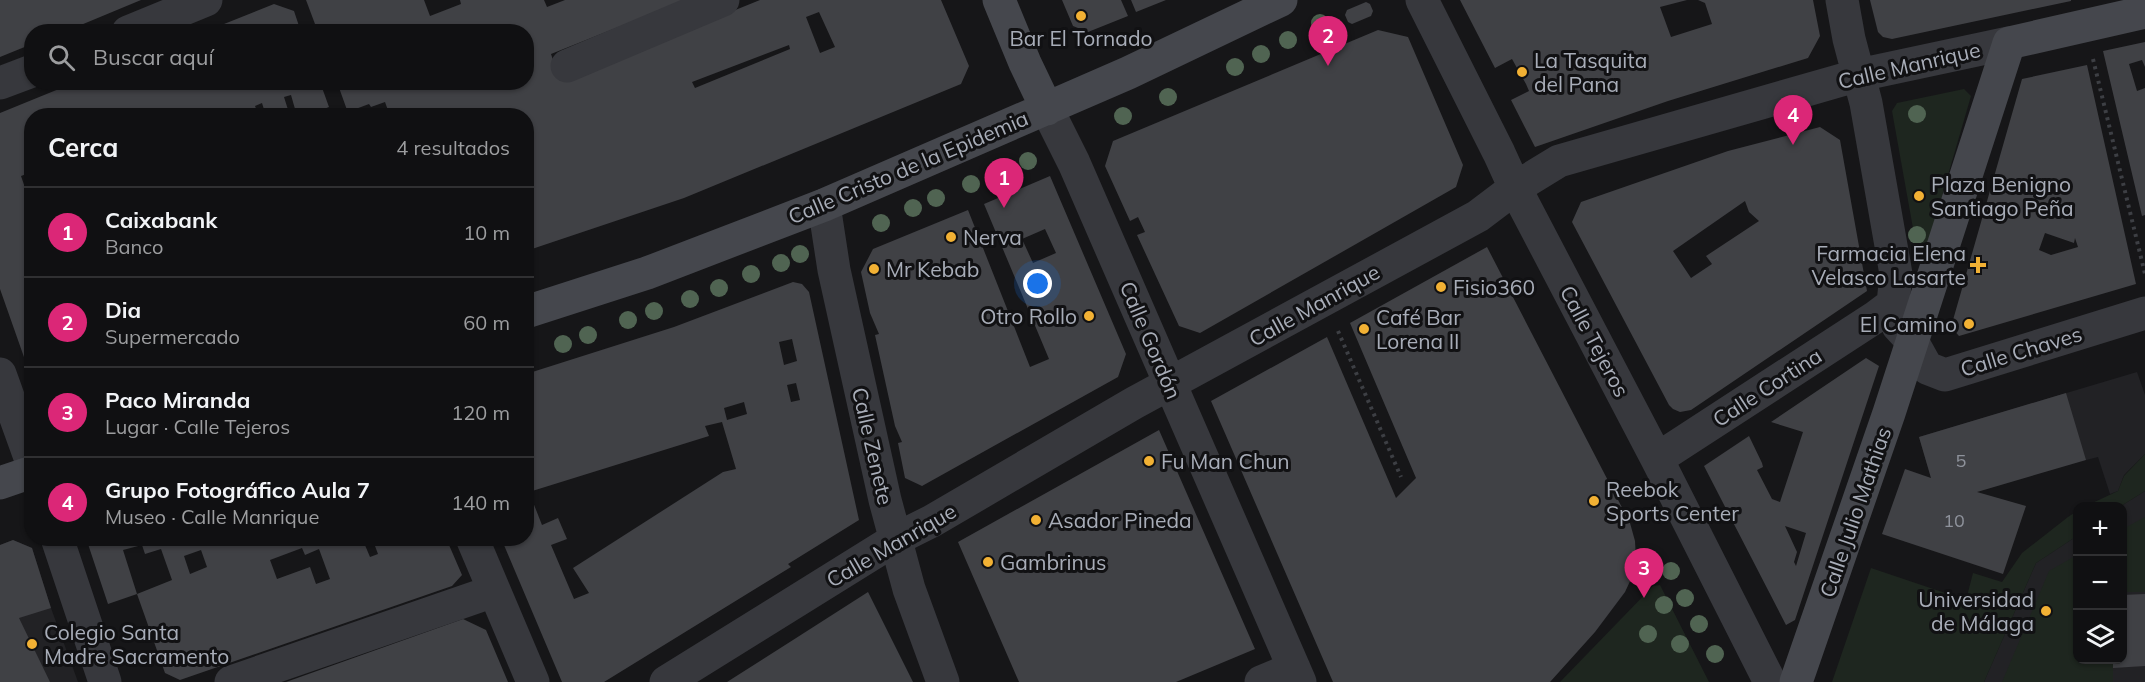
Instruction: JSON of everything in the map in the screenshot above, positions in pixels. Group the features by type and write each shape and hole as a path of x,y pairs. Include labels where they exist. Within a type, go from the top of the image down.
{"street":[{"path":"148,24 206,0"},
{"path":"567,66 723,0"},
{"name":"Calle Gordón","path":"999,0 1024,63 1074,163 1297,675"},
{"name":"Calle Cristo de la Epidemia","path":"534,309 647,273 824,205 1168,55 1281,0"},
{"name":"Calle Tejeros","path":"1422,0 1515,188 1658,459 1770,682"},
{"path":"1842,0 1866,103 1896,274 1893,304 1878,316 1898,325 1912,341"},
{"path":"1912,341 2009,43 2085,25 2132,9"},
{"name":"Calle Manrique","path":"666,682 896,539 932,521 1170,384 1478,216 1515,188 1559,161 1859,75 2009,43"},
{"path":"0,83 24,74"},
{"name":"Calle Zenete","path":"824,205 834,270 885,500 909,589 943,682"},
{"name":"Calle Chaves","path":"1912,341 1927,368 1945,375 2145,313"},
{"name":"Calle Cortina","path":"1658,459 1878,316"},
{"name":"Calle Julio Mathias","path":"1796,682 1886,424 1912,341"},
{"path":"0,374 24,441"},
{"path":"0,483 24,475"},
{"path":"60,546 105,682"},
{"path":"475,546 533,682"},
{"path":"231,682 495,591"},
{"path":"1261,682 1297,675"}],"path":[{"path":"2085,25 2145,274"},
{"path":"1324,300 1401,477"}],"shaded area":[{"path":"1964,89 1971,96 1928,244 1923,247 1916,245 1892,111 1897,103"},
{"path":"2137,372 2145,395 2145,454 2124,475 2118,491 2110,494 2098,457 1931,478 1919,437"},
{"path":"2145,454 2145,491 2127,502 2095,502 2118,491 2124,476"},
{"name":"Universidad de Málaga","path":"2145,491 2145,682 1984,682 2036,563 2073,539 2073,664 2127,664 2127,502"},
{"path":"2073,514 2073,539 2036,563 1984,682 1832,682 1871,568 1966,600 1973,573 2002,582 2022,553"},
{"path":"2145,517 2145,592 2127,592 2127,527"},
{"name":"Colegio Santa Madre Sacramento","path":"13,540 32,548 78,682 0,682 0,545"},
{"path":"2073,557 2073,664 2113,664 2113,682 2002,682 2049,571"},
{"path":"1660,585 1709,682 1560,682 1653,586"}],"building":[{"path":"0,0 141,0 83,24 24,24 24,47 0,57"},
{"path":"306,0 424,0 430,16 461,4 460,0 544,0 547,7 565,0 686,0 551,54 560,81 760,0 941,0 969,66 961,84 684,198 534,248 534,108 387,108 385,102 371,107 369,104 358,108 346,108 340,90 534,90 534,24 315,24","holes":["819,12 835,47 820,53 806,17","789,45 790,49 695,88 692,82"]},
{"path":"1062,0 1121,0 1128,16 1088,32 1073,26"},
{"path":"1131,0 1166,0 1136,12"},
{"path":"1460,0 1687,0 1660,7 1671,37 1712,24 1705,3 1698,0 1813,0 1820,36 1808,58 1668,101 1535,147 1511,100 1529,91 1526,84 1512,59 1495,68"},
{"path":"1870,0 2071,1 1892,39 1883,37 1878,32"},
{"path":"1366,2 1370,4 1373,11 1371,16 1352,24 1348,22 1345,15 1347,10"},
{"path":"274,4 294,11 298,24 224,24"},
{"path":"1378,30 1408,37 1463,165 1456,187 1200,333 1179,326 1137,235 1145,232 1138,217 1130,221 1105,166 1113,141"},
{"path":"2145,42 2145,67 2142,60 2129,64 2137,91 2145,88 2145,215 2142,216 2103,51"},
{"path":"2087,65 2136,284 1959,336 1951,327 2022,79","holes":["2045,233 2074,243 2075,238 2078,247 2051,255 2039,250"]},
{"path":"56,90 323,90 329,107 295,108 291,95 284,97 287,108 264,108 262,103 255,106 256,108 24,108 24,175 21,176 24,185 24,357 0,289 0,113"},
{"path":"1820,127 1840,140 1867,291 1691,410 1680,412 1669,405 1572,222 1581,202 1728,151","holes":["1745,201 1749,212 1759,221 1706,256 1712,264 1691,278 1673,251"]},
{"path":"1050,176 1126,354 1118,377 922,486 905,478 898,443 902,442 895,426 875,335 879,334 870,313 861,272 873,249 968,210 1030,367 1049,359 984,204","holes":["1045,229 1056,253 1033,263 1022,239"]},
{"path":"1487,247 1630,523 1635,541 1636,559 1632,577 1625,592 1595,632 1550,682 1333,682 1211,401 1327,337 1396,498 1416,478 1350,323"},
{"path":"793,282 802,284 809,292 859,520 788,564 791,567 604,682 562,682 504,546 534,546 534,505 542,525 558,518 567,539 551,545 574,599 589,593 573,568 723,472 736,469 722,422 705,426 709,436 534,490 534,371 674,327","holes":["792,339 797,361 784,365 779,342","796,383 800,400 791,402 787,385","744,402 747,414 727,420 724,408"]},
{"path":"1866,358 1879,366 1795,620 1786,625 1704,466 1749,436 1763,467 1757,470 1772,499 1780,502 1803,432 1771,422","holes":["1785,526 1806,533 1796,566 1794,562 1797,552"]},
{"path":"2066,393 2086,460 1977,492 2026,506 2003,574 1882,534 1905,469 1931,478 1919,437"},
{"path":"1159,430 1255,649 1176,682 1019,682 958,542"},
{"name":"Colegio Santa Madre Sacramento","path":"13,540 32,548 51,608 19,618 50,682 0,682 0,545"},
{"path":"89,546 138,546 123,550 137,594 108,604"},
{"path":"142,546 365,546 370,557 378,554 375,546 449,546 462,575 452,586 180,680 165,673 137,594 172,580 161,549 145,554","holes":["302,548 305,555 319,549 330,579 316,584 310,567 277,579 270,560","201,550 207,567 190,574 184,556"]},
{"path":"868,592 913,682 727,682 793,640"},
{"path":"2145,594 2145,666 2113,668 2113,664 2127,664 2127,595"},
{"path":"463,619 486,630 508,682 286,682"}],"place":[{"name":"Bar El Tornado","path":"1081,16"},
{"name":"Dia","path":"1328,66"},
{"name":"La Tasquita del Pana","path":"1522,72"},
{"name":"Grupo Fotográfico Aula 7","path":"1793,145"},
{"name":"Plaza Benigno Santiago Peña","path":"1919,196"},
{"name":"Caixabank","path":"1004,208"},
{"name":"Nerva","path":"951,237"},
{"name":"Farmacia Elena Velasco Lasarte","path":"1978,265"},
{"name":"Mr Kebab","path":"874,269"},
{"name":"Fisio360","path":"1441,287"},
{"name":"Otro Rollo","path":"1089,316"},
{"name":"El Camino","path":"1969,324"},
{"name":"Café Bar Lorena II","path":"1364,329"},
{"name":"Fu Man Chun","path":"1149,461"},
{"name":"Reebok Sports Center","path":"1594,501"},
{"name":"Asador Pineda","path":"1036,520"},
{"name":"Gambrinus","path":"988,562"},
{"name":"Paco Miranda","path":"1644,598"},
{"name":"Universidad de Málaga","path":"2046,611"},
{"name":"Colegio Santa Madre Sacramento","path":"32,644"}]}
